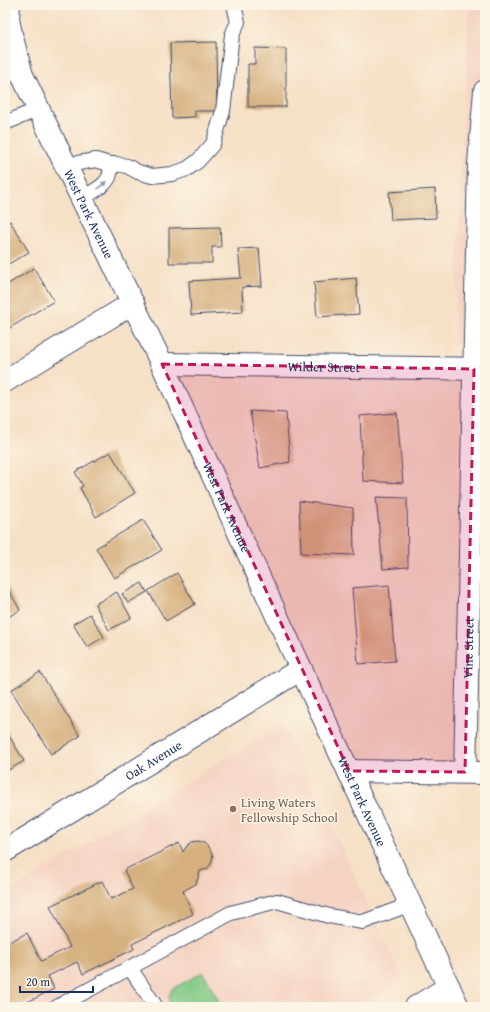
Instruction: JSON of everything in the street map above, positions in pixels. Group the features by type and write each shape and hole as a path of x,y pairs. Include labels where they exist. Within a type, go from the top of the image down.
{"street":[{"name":"West Park Avenue","path":"9,5 8,19 22,75 162,364 301,669 458,1007"},
{"name":"Vine Street","path":"475,773 482,164 485,91"},
{"path":"5,381 133,303"},
{"name":"Wilder Street","path":"162,364 480,369"},
{"name":"Oak Avenue","path":"5,851 301,669"},
{"path":"349,771 475,773"},
{"path":"416,1007 449,987"}],"lane":[{"path":"66,165 96,160 109,164 127,166 138,172 152,176 172,174 187,169 198,161 213,144 223,111 232,35 238,22 234,5"},
{"path":"5,123 39,109"},
{"path":"82,198 106,182 111,170 109,164"},
{"path":"57,1007 231,913 277,901 329,916 364,922 411,904"},
{"path":"130,968 156,1007"}],"highlighted area":[{"path":"162,364 474,369 465,772 349,771"}],"shaded area":[{"path":"469,5 485,5 485,343 454,343"},
{"name":"Living Waters Fellowship School","path":"283,723 403,979 355,1007 5,1007 5,894"}],"green space":[{"path":"203,972 222,1007 170,1007 169,996 172,989"}],"building":[{"path":"216,42 217,111 195,111 195,117 172,118 170,43"},
{"path":"255,48 286,49 286,107 248,107 248,64 255,64"},
{"path":"435,189 436,218 391,220 389,192"},
{"path":"10,221 29,252 5,266 5,225"},
{"path":"220,227 221,247 212,247 212,263 169,263 169,228"},
{"path":"259,248 262,286 242,287 243,312 191,315 189,281 241,278 238,249"},
{"path":"34,268 54,301 8,329 5,324 5,286"},
{"path":"356,278 359,314 317,317 314,282"},
{"path":"250,411 286,413 290,462 260,468"},
{"path":"397,413 403,483 363,481 360,416"},
{"path":"110,452 135,493 96,517 80,488 83,486 75,472"},
{"path":"376,497 407,498 408,567 383,569"},
{"path":"299,501 353,508 354,555 301,553"},
{"path":"143,520 162,550 114,578 96,548"},
{"path":"177,573 195,604 166,621 148,591"},
{"path":"142,583 147,592 128,603 122,594"},
{"path":"389,585 395,661 358,664 352,588"},
{"path":"7,587 20,610 5,619 5,588"},
{"path":"117,592 131,618 109,630 95,604"},
{"path":"90,614 104,637 87,647 73,624"},
{"path":"40,672 80,736 51,754 11,690"},
{"path":"5,729 24,761 5,772"},
{"path":"198,841 204,843 209,848 213,856 211,864 207,869 200,871 196,884 183,891 193,914 132,944 134,949 83,974 77,962 48,976 54,989 17,1007 5,1007 5,944 27,933 41,961 70,947 50,906 102,881 111,899 133,889 124,870 179,843 183,852 192,842"}],"place":[{"name":"Living Waters Fellowship School","path":"233,809"}]}
